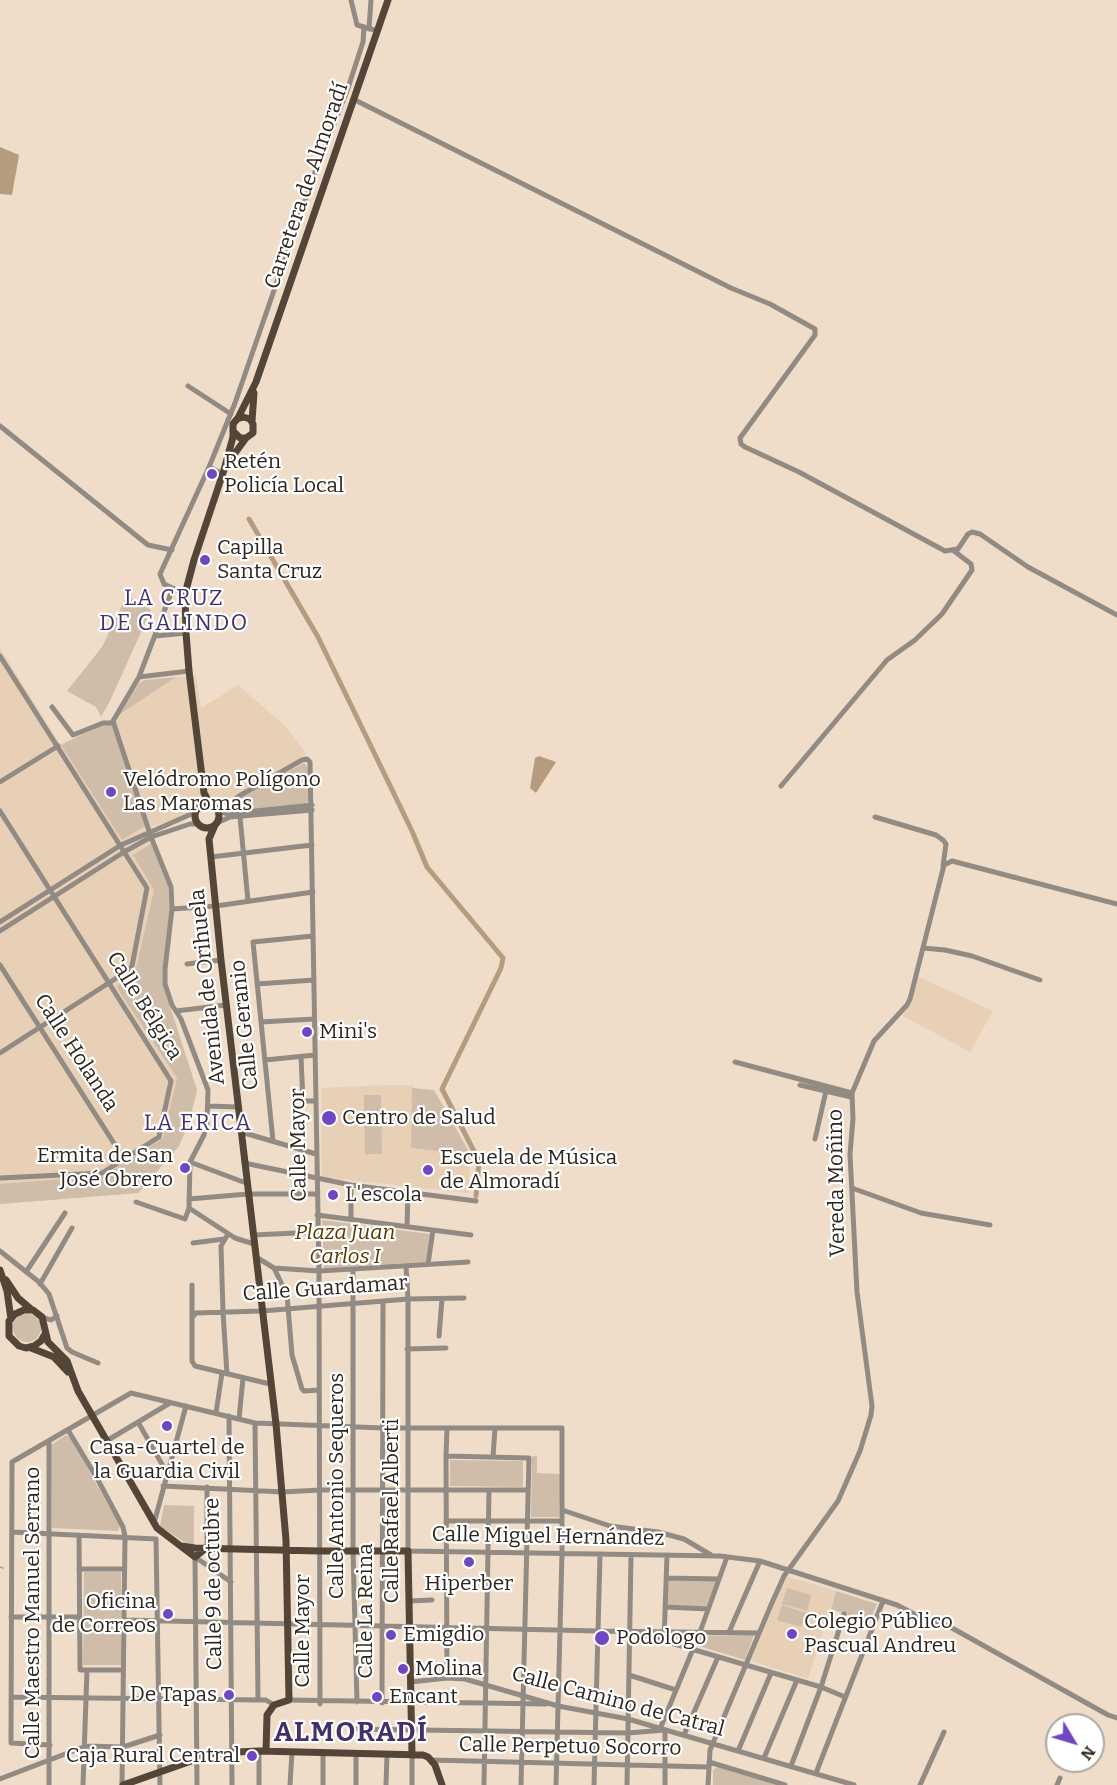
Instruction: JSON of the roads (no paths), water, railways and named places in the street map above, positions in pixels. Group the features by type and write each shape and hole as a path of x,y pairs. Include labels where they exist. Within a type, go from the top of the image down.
{"main road":[{"name":"Carretera de Almoradí","path":"256,382 388,0"},
{"path":"204,793 219,814 216,824 209,827 201,826 195,819 204,793 189,671 185,594 224,472 233,424 256,382"},
{"path":"224,472 237,449 254,430 252,402 256,382"},
{"path":"237,419 247,418 252,422"},
{"path":"233,431 240,438 246,438"},
{"path":"201,806 210,804"},
{"name":"Avenida de Orihuela","path":"209,839 216,824"},
{"name":"Avenida de Orihuela","path":"201,826 209,839 246,1183 283,1492 289,1700"},
{"path":"1,1273 18,1298 42,1317 50,1346 66,1361 93,1416 154,1523 158,1535 181,1546 195,1557 207,1548"},
{"path":"1,1273 10,1318 8,1331 11,1339 19,1346 30,1347 54,1357 72,1376"},
{"path":"10,1318 20,1310 33,1310"},
{"path":"30,1347 41,1341 46,1331"},
{"name":"Calle Miguel Hernández","path":"181,1546 319,1551 408,1551"},
{"name":"Calle Rafael Alberti","path":"408,1551 412,1755"},
{"path":"262,1751 267,1715 274,1705 289,1700"},
{"path":"123,1785 214,1753 232,1751 423,1755 435,1764 442,1785"}],"street":[{"path":"351,0 357,25 378,31"},
{"path":"185,594 164,584 160,574 231,414 317,166 363,42 371,0"},
{"path":"363,42 374,44"},
{"path":"355,100 731,288 770,304 815,329 815,335 742,435 741,444 745,447 799,472 945,551 958,549 968,534 976,532 1028,567 1117,615"},
{"path":"317,166 330,170"},
{"path":"188,386 231,414"},
{"path":"0,426 148,545 172,550"},
{"path":"208,467 224,472"},
{"path":"781,786 887,660 915,640 942,614 972,570 971,564 954,551"},
{"path":"136,1202 185,1219 189,1208 190,1162 204,1135 208,1106 208,1090 181,1018 165,984 172,909 171,887 150,835 113,723 113,718 139,677 173,588"},
{"path":"155,636 186,633"},
{"path":"0,656 147,888 132,966 129,970 0,1053"},
{"path":"139,677 189,671"},
{"path":"51,707 73,735 103,723 113,723"},
{"path":"0,782 58,746"},
{"name":"Calle Mayor","path":"238,815 236,798 307,759 311,765 316,1215 319,1271 320,1703"},
{"path":"218,810 238,815 312,808"},
{"name":"Calle Bélgica","path":"0,811 171,1081 159,1137 102,1173 0,1178"},
{"path":"0,931 150,835 196,812"},
{"path":"216,824 238,815"},
{"path":"238,815 248,901"},
{"name":"Vereda Moñino","path":"708,1785 713,1743 784,1576 837,1501 860,1451 871,1415 872,1406 857,1292 852,1188 851,1095 874,1041 910,999 943,867 946,844 936,835 875,817"},
{"path":"0,922 121,845 190,824 201,826"},
{"path":"211,857 312,845"},
{"path":"943,867 945,863 951,861 1117,904"},
{"path":"172,909 216,906 313,892"},
{"name":"Calle Geranio","path":"273,1141 253,942 313,936"},
{"path":"923,948 972,956 1040,980"},
{"path":"188,964 221,960"},
{"name":"Calle Holanda","path":"0,965 124,1159"},
{"path":"257,984 314,980"},
{"path":"176,1011 226,1005"},
{"path":"261,1022 314,1019"},
{"path":"265,1060 315,1055"},
{"path":"301,1057 303,1101 315,1101"},
{"path":"735,1062 851,1095"},
{"path":"800,1085 851,1095"},
{"path":"814,1139 826,1091"},
{"path":"208,1106 238,1107"},
{"path":"241,1132 316,1154"},
{"path":"190,1162 246,1183"},
{"path":"244,1163 351,1185 476,1201"},
{"path":"351,1185 351,1219"},
{"path":"852,1188 930,1215 990,1225"},
{"path":"406,1226 408,1192"},
{"path":"189,1199 248,1194 316,1194"},
{"path":"189,1208 228,1233 254,1244"},
{"path":"26,1272 65,1213"},
{"path":"316,1215 471,1235"},
{"path":"40,1284 72,1228"},
{"path":"428,1264 433,1230"},
{"path":"253,1235 318,1232"},
{"path":"216,1413 224,1373 222,1246 228,1233"},
{"path":"193,1243 224,1239"},
{"path":"0,1251 40,1284 52,1299 67,1348 98,1364"},
{"path":"256,1257 274,1268 319,1271 468,1262"},
{"name":"Calle Rafael Alberti","path":"406,1266 408,1551"},
{"path":"274,1268 286,1291 292,1355 302,1389 303,1391 319,1390"},
{"name":"Calle Antonio Sequeros","path":"353,1269 355,1702"},
{"path":"192,1285 192,1361 195,1366 270,1384"},
{"name":"Calle Guardamar","path":"192,1318 196,1313 262,1311 383,1303 408,1299 464,1298"},
{"path":"439,1336 441,1299"},
{"name":"Calle La Reina","path":"382,1703 383,1303"},
{"path":"42,1317 51,1320 57,1316"},
{"path":"46,1331 53,1323 59,1324"},
{"path":"407,1349 446,1348"},
{"path":"239,1419 243,1378"},
{"path":"50,1745 11,1743 12,1462 131,1394 255,1423 383,1428 562,1428 562,1553 556,1705 558,1732 556,1785"},
{"path":"108,1440 170,1403"},
{"path":"154,1523 186,1406"},
{"name":"Calle 9 de octubre","path":"229,1416 232,1785"},
{"path":"138,1422 167,1473"},
{"path":"255,1423 258,1700"},
{"path":"447,1428 447,1678"},
{"path":"493,1457 495,1428"},
{"path":"68,1430 123,1527 123,1785"},
{"name":"Calle Maestro Manuel Serrano","path":"49,1441 50,1785"},
{"path":"446,1456 529,1458 521,1785"},
{"path":"163,1486 283,1492 528,1490"},
{"path":"207,1487 207,1548"},
{"path":"484,1785 489,1490"},
{"path":"562,1510 610,1526 658,1532 684,1539 712,1556"},
{"path":"446,1521 562,1521"},
{"path":"12,1532 158,1535 160,1785"},
{"path":"79,1535 80,1670 123,1670"},
{"path":"195,1548 197,1785"},
{"name":"Calle Miguel Hernández","path":"408,1551 712,1556 759,1561 883,1600 952,1628 1117,1718"},
{"path":"594,1785 600,1554"},
{"path":"627,1785 631,1554"},
{"path":"664,1641 667,1555"},
{"path":"195,1557 231,1582"},
{"path":"699,1632 727,1557"},
{"path":"729,1632 759,1561"},
{"path":"79,1569 124,1569"},
{"path":"666,1578 719,1579"},
{"path":"409,1601 432,1600"},
{"path":"816,1773 883,1600"},
{"path":"665,1607 708,1609"},
{"path":"791,1766 821,1687 844,1614"},
{"path":"11,1617 79,1617"},
{"path":"124,1620 759,1633"},
{"path":"630,1631 821,1687 846,1697"},
{"path":"664,1785 663,1729 693,1649"},
{"path":"684,1735 718,1657"},
{"path":"83,1785 87,1670"},
{"path":"738,1751 771,1672"},
{"path":"629,1675 676,1690"},
{"name":"Calle Camino de Catral","path":"411,1682 459,1677 556,1705 628,1719 854,1785"},
{"path":"764,1758 797,1680"},
{"path":"11,1697 266,1700 274,1705"},
{"path":"289,1700 320,1703 556,1705"},
{"path":"351,1729 628,1733 663,1729"},
{"path":"920,1785 944,1732"},
{"path":"0,1779 86,1746 123,1747 160,1735"},
{"path":"259,1785 262,1751"},
{"path":"291,1785 292,1752"},
{"path":"323,1753 323,1785"},
{"path":"356,1753 357,1785"},
{"path":"386,1785 387,1754"},
{"path":"412,1755 412,1785"},
{"name":"Calle Perpetuo Socorro","path":"431,1760 595,1765 709,1765 785,1785"},
{"path":"1057,1785 1060,1778"}],"waterway":[{"path":"249,519 318,637 412,831 427,867 503,958 501,968 442,1089 479,1161 476,1196"}],"place":[{"name":"Retén Policía Local","path":"212,474"},
{"name":"Capilla Santa Cruz","path":"205,560"},
{"name":"Velódromo Polígono Las Maromas","path":"111,792"},
{"name":"Mini's","path":"307,1032"},
{"name":"Centro de Salud","path":"329,1118"},
{"name":"Ermita de San José Obrero","path":"185,1168"},
{"name":"Escuela de Música de Almoradí","path":"428,1170"},
{"name":"L'escola","path":"333,1195"},
{"name":"Casa-Cuartel de la Guardia Civil","path":"167,1426"},
{"name":"Hiperber","path":"469,1562"},
{"name":"Oficina de Correos","path":"168,1614"},
{"name":"Colegio Público Pascual Andreu","path":"792,1634"},
{"name":"Emigdio","path":"391,1635"},
{"name":"Podologo","path":"602,1638"},
{"name":"Molina","path":"403,1669"},
{"name":"De Tapas","path":"229,1695"},
{"name":"Encant","path":"377,1697"},
{"name":"Caja Rural Central","path":"252,1756"}],"district":[{"name":"LA CRUZ DE GALINDO","path":"174,612"},
{"name":"LA ERICA","path":"198,1124"},
{"name":"ALMORADÍ","path":"351,1733"}],"park label":[{"name":"Plaza Juan Carlos I","path":"345,1245"}]}
